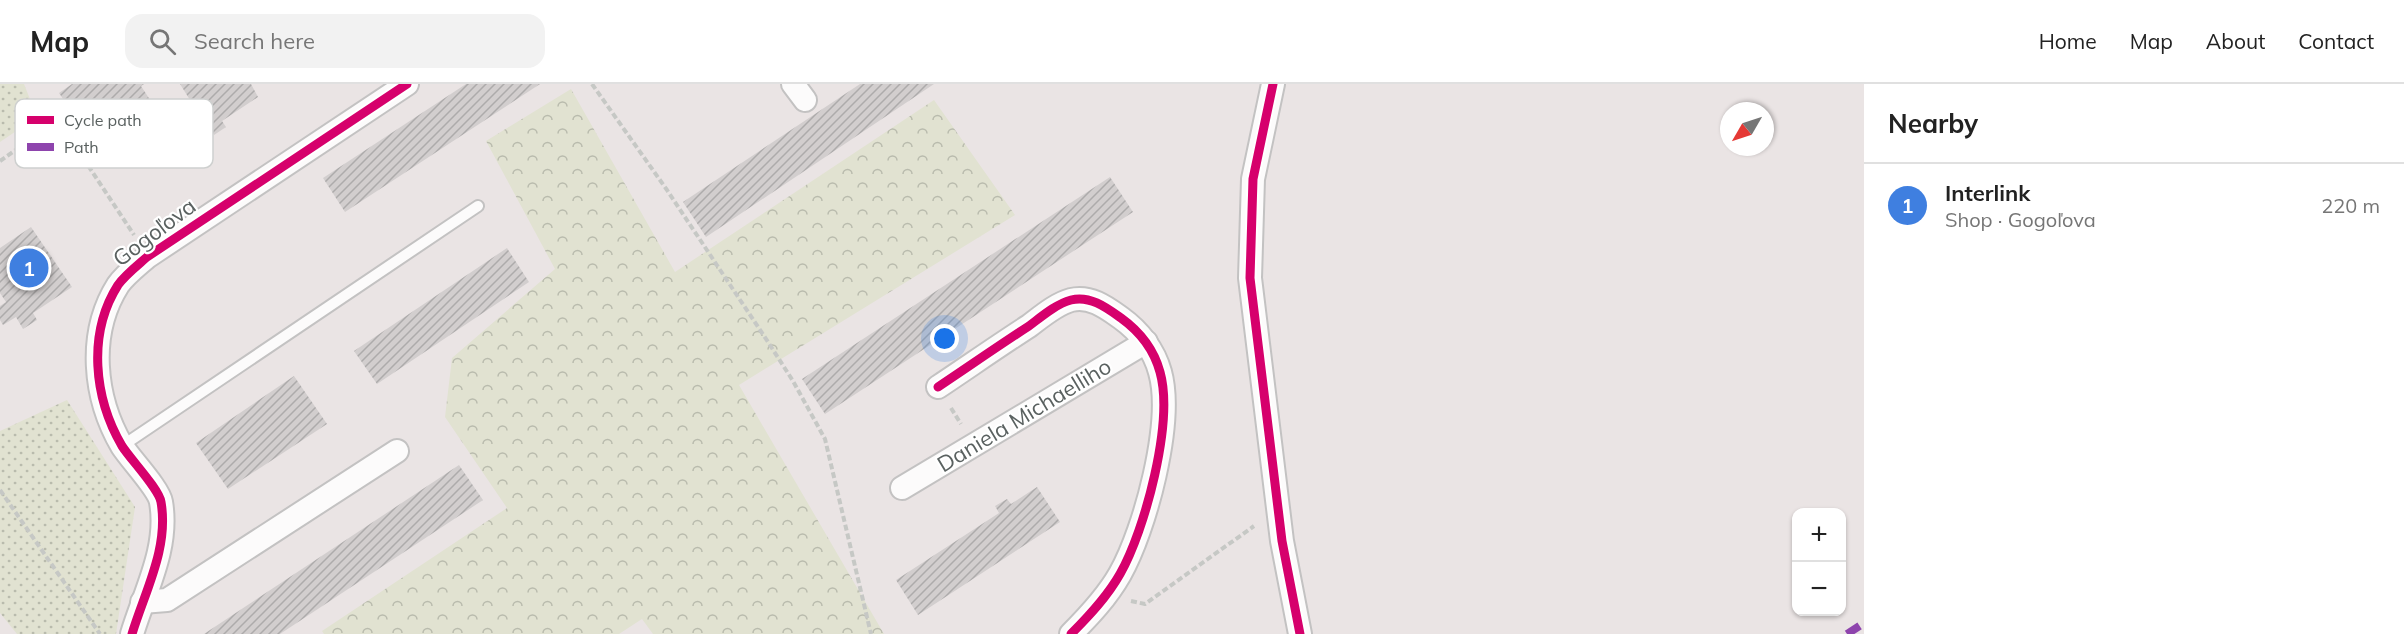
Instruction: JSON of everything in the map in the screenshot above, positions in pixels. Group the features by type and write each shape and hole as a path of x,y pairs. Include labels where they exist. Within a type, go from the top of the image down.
{"street":[{"name":"Gogoľova","path":"132,634 155,567 163,535 161,500 122,446 99,383 98,343 105,315 118,284 147,256 407,84"},
{"path":"1272,84 1253,179 1250,278 1275,496 1300,634"},
{"path":"938,387 1071,300 1088,300 1105,307 1128,323 1146,342 1161,375 1163,407 1160,442 1149,496 1131,552 1119,576 1071,634"},
{"name":"Daniela Michaelliho","path":"902,488 1146,342"},
{"path":"142,602 167,600 397,451"}],"lane":[{"path":"122,446 478,206"}],"path":[{"path":"592,84 667,190 774,351 825,439 871,634"},
{"path":"0,161 15,150"},
{"path":"89,168 147,256"},
{"path":"0,490 100,634"},
{"path":"1103,597 1145,604 1256,525"}],"green space":[{"path":"0,84 24,84 30,99 15,99 15,132 0,142"},
{"path":"571,89 675,272 934,100 1015,215 739,385 884,634 653,634 642,619 619,634 324,634 322,631 507,508 445,417 452,358 555,269 486,141"},
{"path":"67,400 135,507 116,634 17,634 0,613 0,431"}],"building":[{"path":"72,84 144,84 141,86 149,99 63,99 59,93"},
{"path":"180,84 251,84 258,97 222,121 226,127 214,135 213,99 189,99"},
{"path":"466,84 540,84 345,212 323,178"},
{"path":"860,84 934,84 706,237 683,202"},
{"path":"1110,177 1133,212 825,414 802,379"},
{"path":"31,227 72,287 33,313 37,320 23,329 16,317 3,325 0,320 0,306 6,302 0,293 0,248"},
{"path":"507,248 529,282 377,384 354,351"},
{"path":"294,376 327,424 228,489 196,443"},
{"path":"459,465 483,500 280,634 204,634"},
{"path":"1037,487 1060,522 918,615 896,580 999,513 995,506 1007,499 1011,504"}],"marked path":[{"path":"1847,634 1864,623"}],"cycle path":[{"path":"132,634 159,553 163,519 159,496 122,446 105,407 100,387 98,345 108,304 121,281 147,257 407,84"},
{"path":"1273,84 1253,179 1250,278 1282,541 1300,634"},
{"path":"938,387 1054,308 1071,300 1085,299 1110,310 1140,335 1154,356 1160,372 1163,418 1155,475 1139,531 1115,582 1104,598 1071,634"}],"place":[{"name":"Interlink","path":"29,268"}]}
